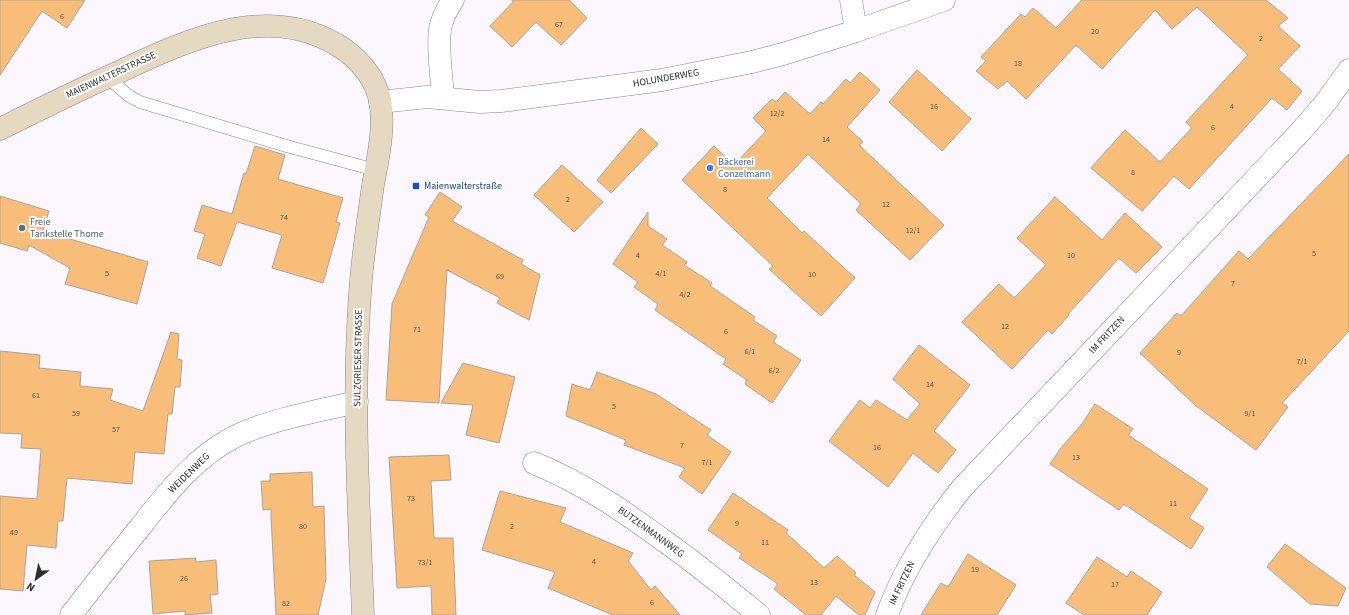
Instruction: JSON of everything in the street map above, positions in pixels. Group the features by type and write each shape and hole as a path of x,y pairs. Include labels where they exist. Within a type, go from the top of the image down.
{"main road":[{"name":"MAIENWALTERSTRASSE","path":"0,129 106,77 176,45 212,31 266,23 288,24 300,27 319,33 338,44 358,60 373,81 378,91 380,102"},
{"name":"SULZGRIESER STRASSE","path":"363,615 357,402 358,331 365,236 376,170 381,127 380,102"}],"street":[{"path":"443,98 440,28 446,12 453,0"},
{"path":"851,0 856,31"},
{"name":"HOLUNDERWEG","path":"380,102 416,98 443,98 480,102 501,101 662,80 752,62 783,54 856,31 944,0"},
{"name":"IM FRITZEN","path":"887,615 901,582 918,550 934,524 962,488 1302,130 1322,107 1349,70"},
{"name":"WEIDENWEG","path":"71,615 166,495 207,454 225,442 248,431 298,416 357,402"},
{"name":"BUTZENMANNWEG","path":"534,463 578,483 619,508 707,573 759,615"}],"lane":[{"path":"106,77 129,96 140,102 290,147 376,170"}],"building":[{"path":"0,0 85,0 67,28 42,11 0,75"},
{"path":"512,0 569,0 587,18 561,45 536,22 512,47 490,26 514,1"},
{"path":"1082,0 1266,0 1288,18 1278,26 1300,46 1278,69 1302,91 1287,110 1272,98 1189,189 1174,176 1142,211 1091,168 1125,130 1160,162 1192,128 1186,122 1248,55 1197,7 1172,29 1155,10 1102,69 1076,45 1026,99 1007,81 998,89 976,71 986,61 981,57 1021,14 1025,17 1033,8 1056,28"},
{"path":"917,70 971,119 942,151 889,102"},
{"path":"860,72 880,90 847,127 863,142 859,145 944,225 910,260 856,210 861,204 808,154 767,198 802,233 804,231 855,278 821,316 769,269 773,266 682,180 714,146 734,165 766,131 753,118 772,99 776,102 785,92 810,114 821,102 823,104 846,79 850,83"},
{"path":"641,128 658,144 611,193 597,180"},
{"path":"255,146 285,155 278,179 343,198 336,222 340,223 323,283 272,268 282,235 237,222 221,266 197,258 205,234 194,231 202,205 232,214 244,173 246,174"},
{"path":"1349,154 1349,331 1282,403 1288,407 1256,450 1195,405 1140,353 1177,313 1181,316 1239,251 1248,259"},
{"path":"562,165 603,202 574,232 534,195"},
{"path":"440,192 462,207 452,221 523,260 521,264 540,275 529,320 497,303 500,298 447,270 439,403 386,400 392,304 429,217 425,215"},
{"path":"0,196 49,211 43,231 148,262 137,304 65,284 70,268 29,245 27,251 0,243"},
{"path":"1055,197 1102,240 1125,213 1162,247 1136,273 1119,258 1068,314 1069,315 1052,334 1048,330 1012,369 962,322 999,284 1014,298 1046,265 1017,238"},
{"path":"648,212 648,226 667,239 662,245 687,262 684,265 712,283 710,286 755,317 753,320 777,336 773,342 801,360 772,403 745,384 747,380 723,364 726,359 655,310 658,304 634,287 638,282 613,264"},
{"path":"171,332 179,334 177,359 182,360 180,387 175,387 172,414 168,414 164,454 135,452 132,484 67,478 63,521 58,521 56,548 27,545 23,591 0,589 0,496 37,499 41,449 21,448 22,434 0,433 0,351 40,355 39,368 81,372 80,386 113,389 110,400 143,411"},
{"path":"919,345 970,385 934,431 956,450 938,473 913,453 888,487 829,441 860,400 870,408 876,400 907,420 920,404 893,379"},
{"path":"463,363 515,377 499,443 466,435 473,405 441,403"},
{"path":"597,372 656,394 711,430 707,435 731,452 702,494 679,477 685,468 624,445 626,440 566,416 572,384 590,390"},
{"path":"1095,404 1133,429 1128,435 1208,489 1189,518 1204,528 1191,549 1124,504 1119,510 1050,464 1061,448 1082,424"},
{"path":"449,455 451,480 431,481 434,538 453,538 456,615 432,615 431,586 397,588 389,457"},
{"path":"312,472 313,507 324,506 326,579 318,615 276,615 271,509 263,510 261,481 270,481 270,474"},
{"path":"500,491 566,508 560,522 633,553 628,561 651,590 655,586 680,615 613,615 548,588 555,572 482,550"},
{"path":"733,493 788,530 786,533 824,568 837,556 856,573 854,575 875,592 865,615 859,615 836,596 821,615 806,615 774,589 778,584 739,558 742,554 708,530"},
{"path":"1285,544 1346,588 1338,606 1310,604 1267,567"},
{"path":"968,554 1016,585 997,615 921,615 941,583 948,587"},
{"path":"1097,557 1127,577 1131,571 1162,592 1147,615 1084,615 1066,603"},
{"path":"196,558 195,562 216,560 218,594 210,595 212,613 185,615 185,611 153,614 149,561"}],"place":[{"name":"Bäckerei Conzelmann","path":"710,168"},
{"name":"Maienwalterstraße","path":"416,186"},
{"name":"Freie Tankstelle Thome","path":"22,228"}]}
